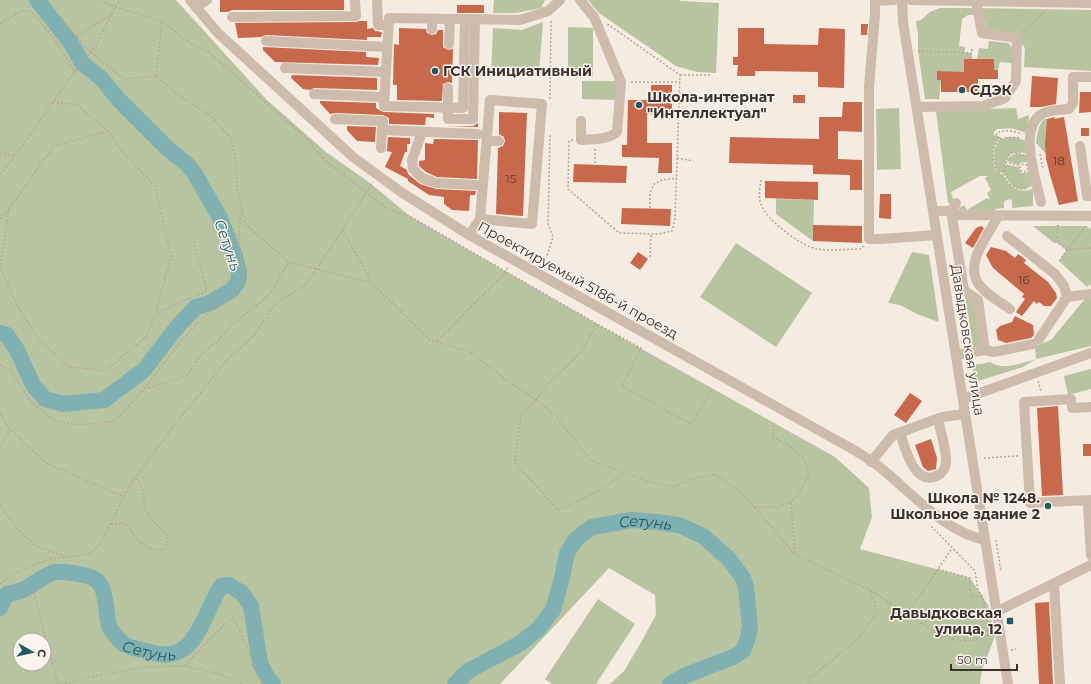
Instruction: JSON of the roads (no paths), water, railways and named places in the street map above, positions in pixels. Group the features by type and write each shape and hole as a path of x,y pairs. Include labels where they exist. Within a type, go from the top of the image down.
{"street":[{"path":"193,4 207,0"},
{"path":"232,17 356,16 356,0"},
{"path":"377,0 378,25 388,25"},
{"path":"381,148 389,18 520,20 548,11 560,0"},
{"path":"580,0 594,17 621,82 617,132 613,136 581,140 580,120"},
{"path":"894,0 875,1 869,87 869,239 937,235"},
{"name":"Давыдковская улица","path":"902,0 903,22 1008,684"},
{"path":"911,0 1091,3"},
{"path":"917,107 983,106 1005,98 1016,81 1017,38 982,33 976,2"},
{"name":"Проектируемый 5186-й проезд","path":"193,4 218,33 353,157 377,175 469,235 512,260 854,450 881,468 947,524 964,534 985,540"},
{"path":"432,18 432,29"},
{"path":"449,44 450,19"},
{"path":"448,88 448,119 473,119 470,19"},
{"path":"314,94 384,102 463,108 470,19"},
{"path":"266,41 387,47"},
{"path":"285,68 386,72"},
{"path":"1041,202 1030,155 1030,139 1033,121 1042,114 1069,109 1073,104 1073,77 1091,77"},
{"path":"469,235 480,219 490,100 542,104 532,224 480,219"},
{"path":"334,119 422,132 478,134"},
{"path":"422,132 412,160 413,169 422,178 436,183 476,185"},
{"path":"486,141 498,141"},
{"path":"1080,146 1087,196 1091,196"},
{"path":"934,211 954,207"},
{"path":"954,207 959,215 1091,216"},
{"path":"954,207 964,290 978,300 985,350"},
{"path":"995,216 996,220 994,225 980,247 976,258 975,271 978,282 984,289 1010,309"},
{"path":"1007,236 1055,274 1064,286 1067,297"},
{"path":"956,355 985,350 994,352 1036,342 1067,297 1091,294"},
{"path":"963,399 1091,353"},
{"path":"1091,407 1072,408 1071,399 1024,402 1030,503 1091,500"},
{"path":"871,462 893,435 938,419 965,414"},
{"path":"900,433 912,465 918,472 931,478 937,476 942,473 945,467 946,459 938,419"},
{"path":"1091,506 1088,506 1091,555"},
{"path":"996,612 1091,565"},
{"path":"1054,584 1060,684"}],"waterway":[{"name":"Сетунь","path":"0,333 7,335 17,350 33,385 45,399 63,404 104,400 144,370 177,327 196,307 210,303 232,290 238,282 239,272 235,256 220,218 195,174 187,164 167,148 119,100 101,78 82,63 71,43 37,0"},
{"name":"Сетунь","path":"455,684 468,671 521,643 538,629 553,610 567,553 576,539 592,527 632,520 679,525 703,536 729,559 743,578 746,587 750,626 748,638 743,651 733,657 684,676 670,684"},
{"name":"Сетунь","path":"0,608 7,594 25,589 54,572 74,573 93,578 102,587 108,622 110,628 120,641 133,648 165,655 178,652 188,645 196,636 221,586 229,585 242,593 251,606 260,663 273,684"}],"place":[{"name":"ГСК Инициативный","path":"435,71"},
{"name":"СДЭК","path":"962,90"},
{"name":"Школа-интернат \"Интеллектуал\"","path":"639,105"},
{"name":"Школа № 1248. Школьное здание 2","path":"1048,506"},
{"name":"Давыдковская улица, 12","path":"1010,621"}]}
